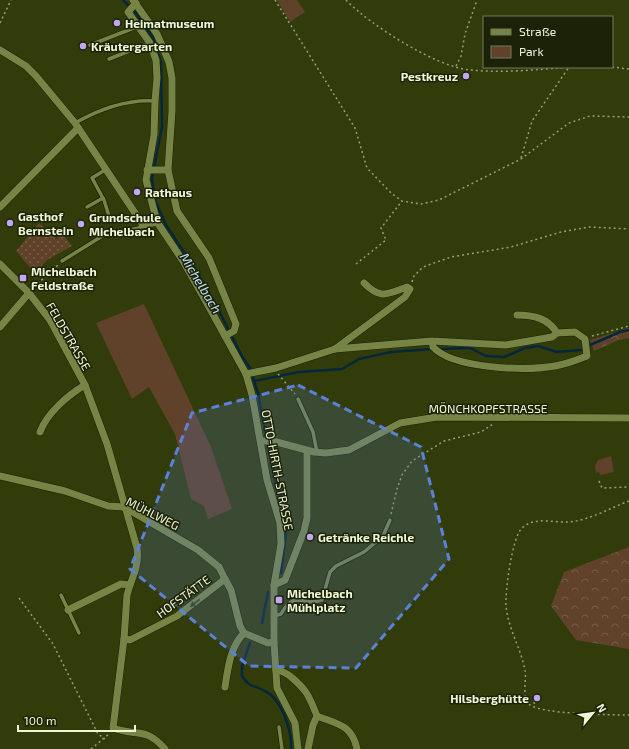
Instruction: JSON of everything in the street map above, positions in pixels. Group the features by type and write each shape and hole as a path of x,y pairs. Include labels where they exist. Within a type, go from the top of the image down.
{"street":[{"name":"OTTO-HIRTH-STRASSE","path":"133,5 128,12 150,43 156,60 158,78 155,102 152,170 148,191 157,222 229,334 249,373 252,395 263,441 267,480 280,523 280,544 274,585 274,642 277,688 295,723 298,749"},
{"path":"133,5 157,34 169,62 172,78 172,111 168,170 177,211 209,258 236,324 229,334"},
{"path":"0,50 26,66 77,125 105,170 143,225 157,222"},
{"path":"0,207 77,125"},
{"path":"152,170 168,170"},
{"name":"FELDSTRASSE","path":"0,264 30,293 50,320 85,385 107,444 138,557 127,595 124,639"},
{"path":"335,349 405,297 410,291 410,288 407,287 388,295 374,292 364,283"},
{"path":"0,327 30,293"},
{"path":"517,315 534,316 547,322 556,333"},
{"path":"249,373 276,368 335,349 434,346 506,345 552,337 556,333 575,332 585,339 587,356 570,363 554,366 511,368 482,365 451,358 434,346"},
{"name":"FELDSTRASSE","path":"40,432 45,420 77,390 85,385"},
{"name":"MÖNCHKOPFSTRASSE","path":"263,441 273,441 317,453 349,450 400,423 437,417 629,418"},
{"path":"274,585 286,580 304,531 307,518 307,451"},
{"name":"MÜHLWEG","path":"0,476 65,491 108,506 124,507 208,557 218,567 231,590 240,626 244,633"},
{"name":"HOFSTÄTTE","path":"124,639 130,640 177,616 225,578"},
{"path":"68,610 120,584 130,585"},
{"path":"225,687 229,664 237,641 244,633 268,643 274,642"},
{"path":"124,639 114,728 122,731 134,731 151,736 165,749"},
{"path":"276,670 281,670 303,686 311,700 317,716 313,724 308,749"},
{"path":"317,716 345,726 352,733 357,749"}],"lane":[{"path":"90,45 139,26"},
{"path":"109,59 150,43"},
{"path":"77,125 96,112 130,102 155,102"},
{"path":"105,170 92,178 103,198 109,216"},
{"path":"87,207 103,198"},
{"path":"62,261 104,235 138,228 143,225"},
{"path":"298,399 314,432 317,453"},
{"path":"274,616 281,614 287,604 294,600 317,602 322,600 325,595 327,580 330,572 336,566 364,552 383,536 390,520"},
{"path":"61,595 79,633"},
{"path":"279,727 282,749"}],"path":[{"path":"0,23 12,0"},
{"path":"275,0 355,128 367,168 391,193 402,201 421,204 439,200 521,159 569,123 590,116 629,117"},
{"path":"346,0 360,12 397,38 444,64 469,70 508,72 557,68"},
{"path":"456,67 461,56 465,34 477,0"},
{"path":"613,67 629,68"},
{"path":"521,159 532,121 568,68"},
{"path":"356,264 386,240 381,228 402,201"},
{"path":"410,288 414,276 423,267 451,257 511,247 561,232 589,228 629,229"},
{"path":"40,283 62,261"},
{"path":"585,339 613,329 629,326"},
{"path":"279,374 291,390"},
{"path":"390,520 397,489 402,475 412,461 444,441 481,432 500,420 501,417"},
{"path":"599,481 602,488 629,487"},
{"path":"629,501 584,519 569,522 533,522 524,526 517,533 513,545 506,606 524,662 526,699 532,706 599,715 629,715"},
{"path":"19,598 53,644 98,734 104,739"},
{"path":"534,702 535,707"},
{"path":"91,749 104,739 114,728"}],"highlighted area":[{"path":"298,385 421,447 449,559 356,668 249,666 130,569 192,413"}],"green space":[{"path":"277,0 297,0 305,12 290,22"},
{"path":"39,223 56,239 63,234 72,246 47,260 35,273 16,251"},
{"path":"144,304 211,447 232,509 208,519 204,506 191,499 175,434 149,387 132,399 96,323"},
{"path":"629,328 629,338 619,340 594,351 590,340"},
{"path":"611,456 614,472 600,475 599,472 596,473 595,466 598,460"},
{"path":"629,547 629,649 576,640 551,606 564,572"}],"waterway":[{"name":"Michelbach","path":"123,0 136,13 153,38 161,63 162,127 152,178 155,200 166,225 199,275 243,358 250,368 258,393 274,475 282,504 286,534 281,573"},
{"path":"590,345 620,332 629,330"},
{"path":"440,349 470,348 486,356 504,357 525,348 538,346 557,352 581,350"},
{"path":"254,381 299,372 342,369 359,359 391,352 433,349"},
{"name":"Michelbach","path":"262,623 268,592"},
{"name":"Michelbach","path":"250,643 242,666 242,676 250,684 271,695 281,708 290,733 291,749"}],"place":[{"name":"Heimatmuseum","path":"117,23"},
{"name":"Kräutergarten","path":"83,46"},
{"name":"Pestkreuz","path":"466,76"},
{"name":"Rathaus","path":"137,192"},
{"name":"Gasthof Bernstein","path":"10,223"},
{"name":"Grundschule Michelbach","path":"81,224"},
{"name":"Michelbach Feldstraße","path":"23,278"},
{"name":"Getränke Reichle","path":"310,537"},
{"name":"Michelbach Mühlplatz","path":"279,600"},
{"name":"Hilsberghütte","path":"537,698"}]}
